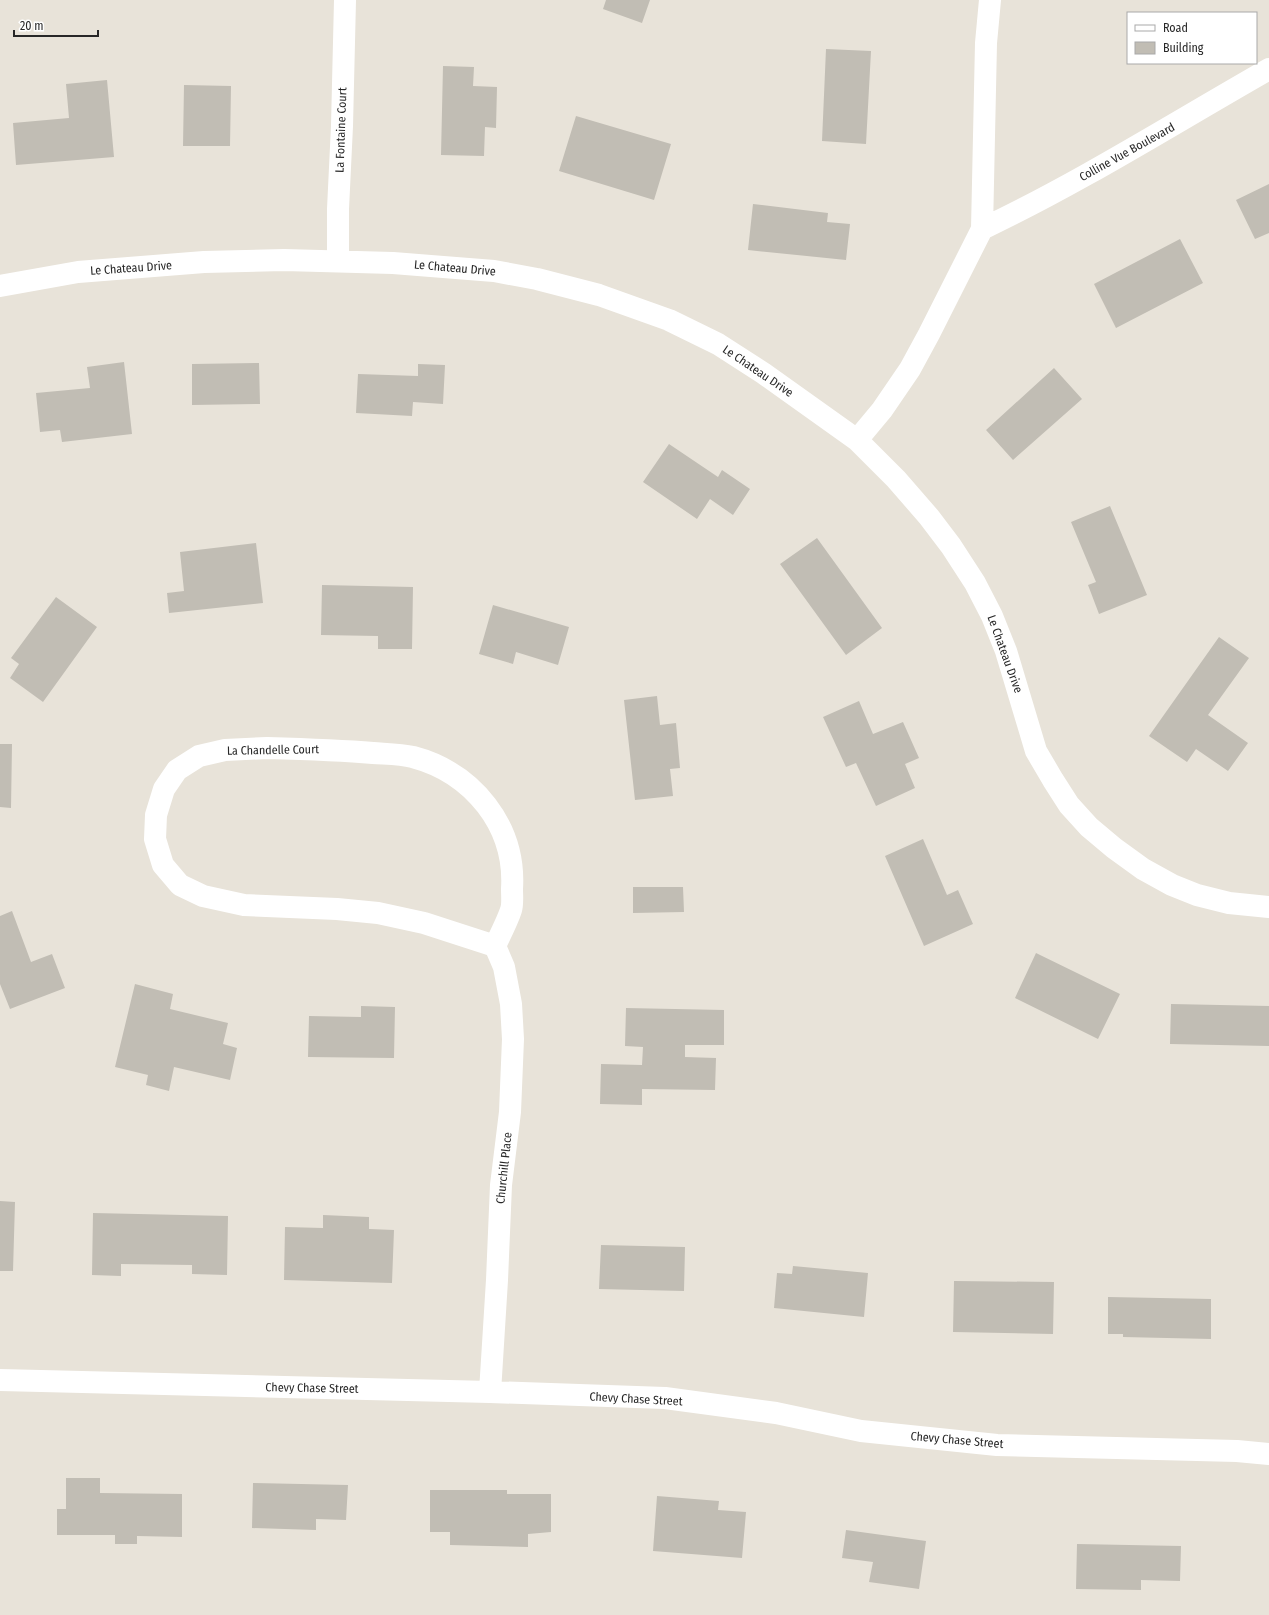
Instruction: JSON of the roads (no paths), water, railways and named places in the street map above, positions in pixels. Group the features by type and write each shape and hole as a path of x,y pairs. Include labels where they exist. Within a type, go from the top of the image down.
{"street":[{"name":"La Fontaine Court","path":"338,260 338,210 345,0"},
{"path":"857,440 882,410 910,369 982,229 986,43 990,0"},
{"name":"Colline Vue Boulevard","path":"982,229 1030,206 1175,125 1269,70"},
{"name":"Le Chateau Drive","path":"0,286 78,272 204,262 338,260 494,271 537,279 599,295 669,320 718,344 763,373 857,440 896,479 929,517 951,546 975,583 992,616 1006,651 1036,751 1069,805 1089,827 1143,869 1172,885 1197,895 1229,903 1269,907"},
{"name":"La Chandelle Court","path":"267,748 328,749 411,757 433,764 456,776 476,793 492,814 505,839 513,872 511,910 495,946 424,923 378,913 337,909 244,905 203,896 180,885 163,865 155,839 156,815 164,789 177,770 199,756 225,750 267,748"},
{"name":"Churchill Place","path":"490,1392 501,1185 510,1112 513,1039 511,1004 504,966 495,946"},
{"name":"Chevy Chase Street","path":"0,1380 490,1392 665,1398 776,1413 861,1431 997,1445 1237,1451 1269,1454"}]}
